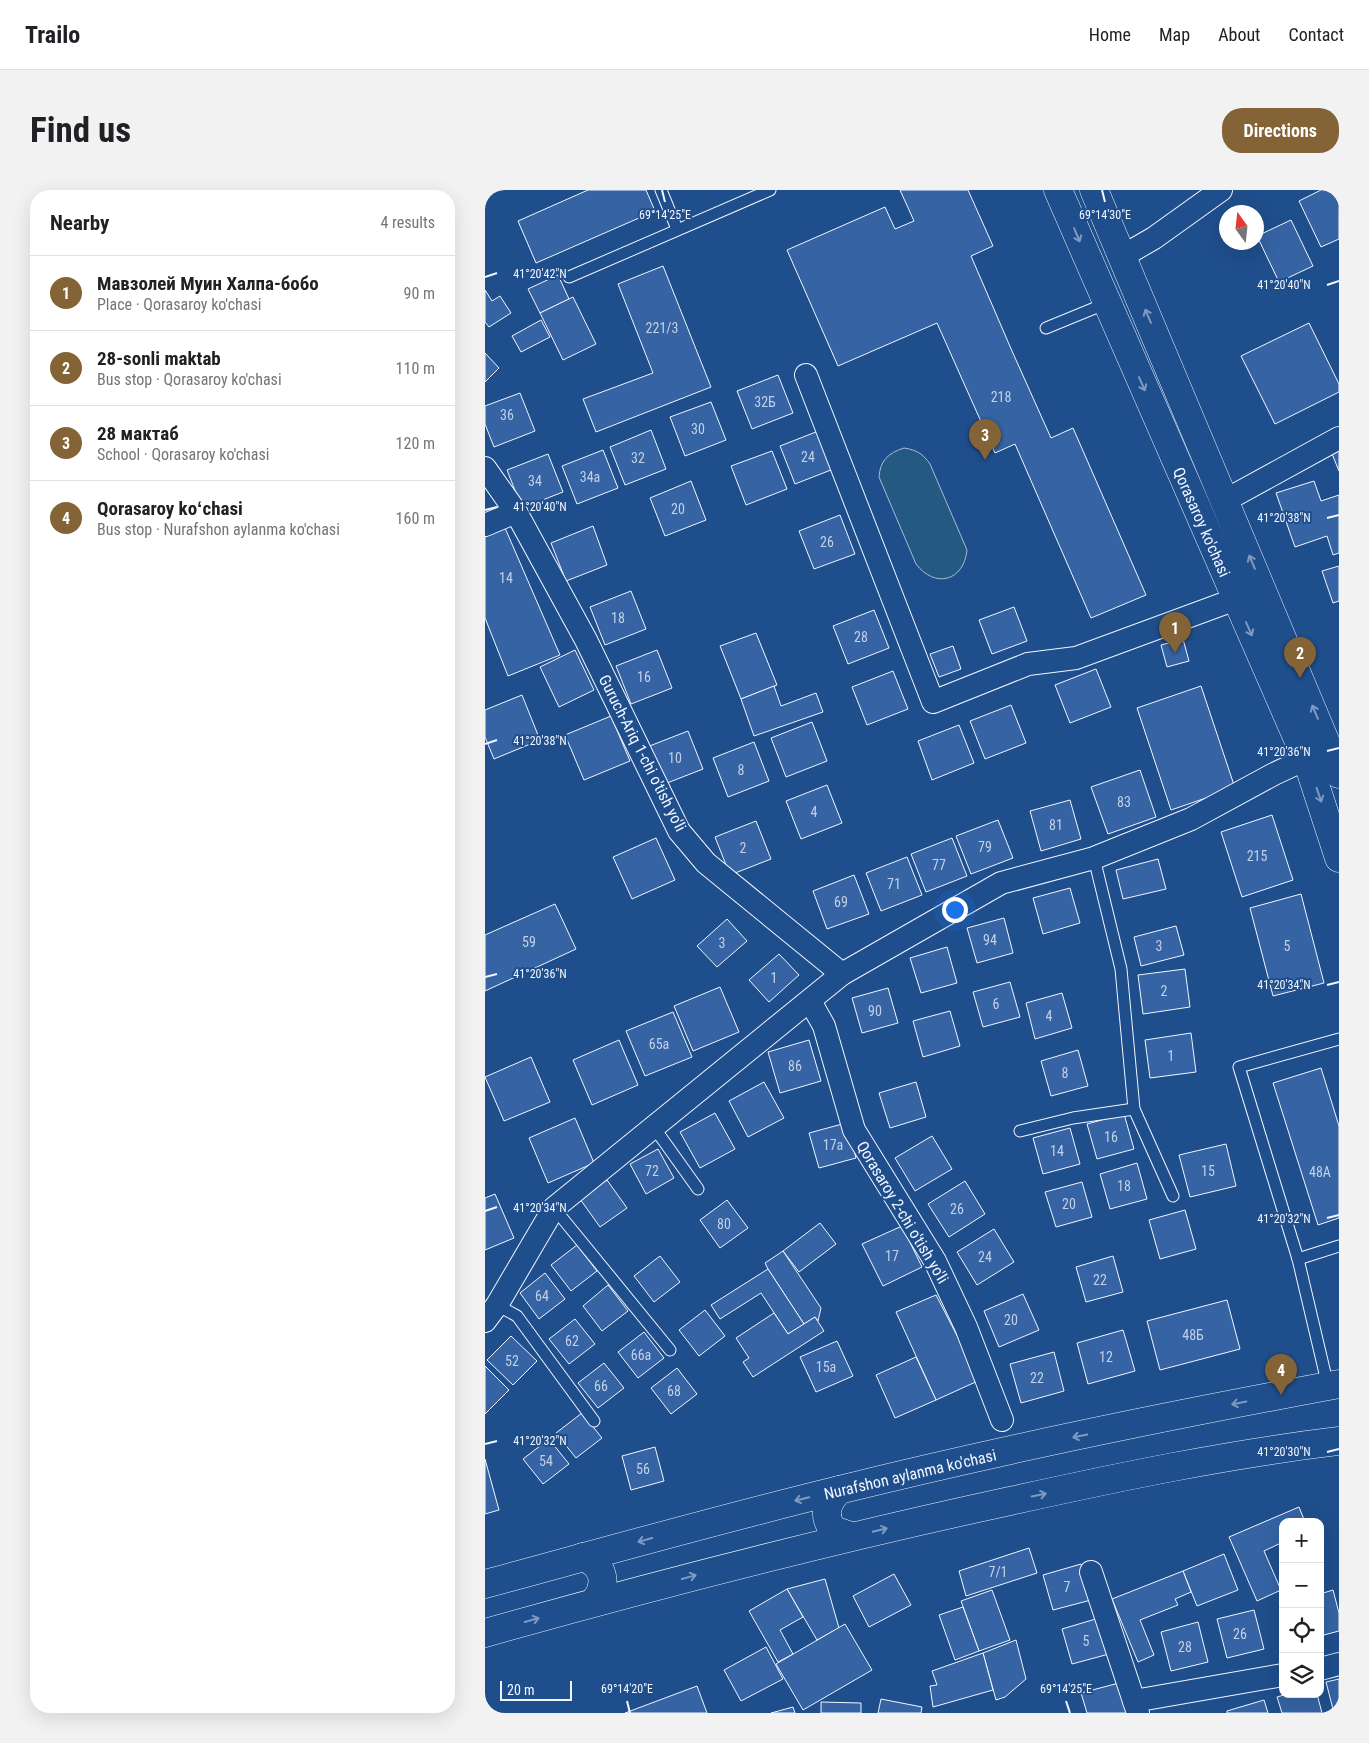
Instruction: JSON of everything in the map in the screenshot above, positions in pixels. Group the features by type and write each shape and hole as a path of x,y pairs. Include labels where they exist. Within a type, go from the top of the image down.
{"main road":[{"name":"Qorasaroy ko'chasi","path":"1058,190 1236,599 1339,774"},
{"name":"Qorasaroy ko'chasi","path":"1094,190 1226,500 1325,750 1339,858"},
{"name":"Nurafshon aylanma ko'chasi","path":"485,1584 839,1490 1181,1414 1334,1385"},
{"path":"485,1633 595,1602 851,1536 1172,1468 1289,1447 1339,1441"},
{"path":"839,1490 829,1503 827,1518 833,1530 851,1536"},
{"path":"583,1557 595,1563 603,1575 602,1590 595,1602"}],"street":[{"path":"1123,256 1154,238 1221,190"},
{"path":"807,375 933,702 1028,664 1076,658 1236,599"},
{"path":"1226,500 1339,438"},
{"name":"Guruch-Ariq 1-chi o'tish yo'li","path":"485,468 517,512 586,640 679,831 706,863 842,974"},
{"path":"485,525 517,512"},
{"path":"489,1307 554,1208 842,974 1001,883 1094,858 1191,820 1274,774 1325,750"},
{"name":"Qorasaroy 2-chi o'tish yo'li","path":"810,1001 824,1026 854,1130 935,1261 966,1327 1002,1420"},
{"path":"1091,1572 1136,1707 1279,1676"},
{"path":"1324,1668 1339,1664"}],"lane":[{"path":"661,190 677,229"},
{"path":"569,276 770,190"},
{"path":"1046,328 1107,303"},
{"path":"1094,858 1121,969 1134,1109 1173,1196"},
{"path":"1334,1385 1239,1066 1338,1041"},
{"path":"1020,1131 1073,1118 1134,1109"},
{"path":"653,1126 698,1189"},
{"path":"554,1208 670,1350"},
{"path":"1298,1259 1339,1246"},
{"path":"489,1307 517,1316 594,1421"}],"shaded area":[{"path":"904,448 919,453 930,464 967,550 965,561 960,569 955,575 947,578 932,577 916,564 879,477 881,466 886,458 893,452"}],"building":[{"path":"588,190 646,190 655,211 536,263 518,221"},
{"path":"900,190 968,190 993,246 971,256 1012,351 1051,438 1073,428 1146,595 1091,618 1015,444 995,453 937,323 838,366 787,250 885,207 895,229 914,221"},
{"path":"1321,190 1336,190 1339,196 1339,239 1321,247 1299,201"},
{"path":"1291,220 1313,266 1279,282 1264,250 1264,233"},
{"path":"663,266 711,387 596,432 583,399 653,373 618,284"},
{"path":"558,275 569,299 540,313 528,289"},
{"path":"485,290 492,301 500,296 511,313 489,327 485,322"},
{"path":"573,297 596,344 563,360 540,313"},
{"path":"541,320 550,337 521,352 512,336"},
{"path":"1309,323 1339,384 1339,392 1275,424 1241,356"},
{"path":"485,353 499,368 485,382"},
{"path":"778,375 793,413 752,429 737,391"},
{"path":"520,393 535,431 494,447 485,424 485,406"},
{"path":"711,402 726,440 685,456 670,417"},
{"path":"651,430 666,469 625,485 610,447"},
{"path":"821,430 836,468 795,484 780,446"},
{"path":"1339,445 1339,471 1330,449"},
{"path":"603,450 618,488 577,504 562,466"},
{"path":"772,451 787,489 746,505 731,466"},
{"path":"548,454 563,492 522,508 507,470"},
{"path":"691,481 706,520 665,536 650,498"},
{"path":"1314,481 1321,501 1339,495 1339,553 1333,555 1327,536 1295,547 1276,493"},
{"path":"840,515 855,554 814,569 799,531"},
{"path":"593,526 607,565 566,581 551,543"},
{"path":"505,528 560,655 508,676 485,618 485,537"},
{"path":"1339,566 1339,601 1333,603 1322,571"},
{"path":"631,591 646,629 605,645 590,607"},
{"path":"1014,607 1027,641 992,654 979,620"},
{"path":"874,610 889,648 848,664 833,626"},
{"path":"756,633 777,685 741,699 720,646"},
{"path":"1183,639 1189,661 1167,667 1161,645"},
{"path":"953,646 961,669 939,677 930,654"},
{"path":"575,650 594,690 559,707 540,667"},
{"path":"657,650 672,688 631,704 616,666"},
{"path":"1096,669 1111,707 1070,723 1055,685"},
{"path":"893,671 908,709 867,725 852,687"},
{"path":"774,686 781,706 816,693 823,712 754,736 741,699"},
{"path":"1201,686 1235,788 1171,810 1137,708"},
{"path":"522,695 540,740 494,759 485,737 485,710"},
{"path":"1011,705 1026,743 985,759 970,721"},
{"path":"611,716 630,761 584,780 565,735"},
{"path":"812,722 827,761 786,777 771,738"},
{"path":"959,725 974,763 932,780 918,741"},
{"path":"688,731 703,769 662,785 647,747"},
{"path":"754,742 769,781 728,797 713,758"},
{"path":"1140,770 1156,817 1108,834 1091,787"},
{"path":"827,785 842,823 801,839 786,801"},
{"path":"1070,800 1081,839 1041,851 1030,811"},
{"path":"1272,815 1293,880 1242,897 1221,832"},
{"path":"998,820 1013,858 971,874 956,836"},
{"path":"756,821 771,859 730,875 715,837"},
{"path":"656,838 675,880 632,899 613,857"},
{"path":"952,838 967,876 926,892 911,854"},
{"path":"907,857 922,895 881,911 866,873"},
{"path":"1158,859 1166,889 1123,899 1116,870"},
{"path":"854,875 869,914 827,929 813,891"},
{"path":"1070,888 1080,923 1043,934 1033,898"},
{"path":"1301,894 1324,983 1273,996 1250,908"},
{"path":"555,904 576,949 485,991 485,935"},
{"path":"1004,918 1013,953 977,963 967,928"},
{"path":"727,919 747,941 717,967 697,946"},
{"path":"1176,926 1184,955 1141,966 1134,937"},
{"path":"947,947 957,983 921,993 910,958"},
{"path":"779,954 799,975 769,1002 749,980"},
{"path":"1185,969 1190,1007 1143,1014 1138,975"},
{"path":"1010,982 1020,1017 983,1027 973,992"},
{"path":"720,987 739,1032 693,1051 674,1006"},
{"path":"888,988 898,1023 862,1033 852,998"},
{"path":"1062,993 1072,1028 1035,1039 1026,1003"},
{"path":"950,1011 960,1046 923,1057 913,1021"},
{"path":"673,1012 692,1057 645,1076 626,1031"},
{"path":"1191,1033 1196,1072 1150,1078 1145,1040"},
{"path":"619,1040 638,1085 592,1105 573,1060"},
{"path":"809,1040 821,1081 780,1093 768,1052"},
{"path":"1078,1050 1088,1086 1051,1096 1041,1061"},
{"path":"531,1057 550,1102 504,1121 485,1077"},
{"path":"1321,1068 1339,1126 1339,1218 1318,1225 1273,1083"},
{"path":"764,1082 784,1118 748,1137 729,1101"},
{"path":"916,1082 926,1117 890,1128 879,1093"},
{"path":"715,1113 735,1149 700,1168 680,1132"},
{"path":"1124,1114 1134,1149 1097,1159 1087,1124"},
{"path":"575,1118 594,1163 548,1183 529,1138"},
{"path":"846,1123 856,1158 819,1168 809,1133"},
{"path":"1070,1128 1080,1164 1043,1174 1033,1138"},
{"path":"932,1136 952,1169 915,1191 895,1158"},
{"path":"1226,1144 1236,1186 1190,1197 1179,1155"},
{"path":"658,1149 674,1178 646,1194 630,1164"},
{"path":"1137,1163 1147,1199 1110,1209 1100,1174"},
{"path":"607,1180 627,1208 600,1227 580,1199"},
{"path":"965,1181 985,1214 949,1237 928,1204"},
{"path":"1082,1182 1092,1217 1056,1227 1045,1192"},
{"path":"495,1194 514,1238 485,1250 485,1198"},
{"path":"727,1200 748,1228 720,1248 700,1220"},
{"path":"1185,1210 1196,1249 1160,1259 1149,1220"},
{"path":"820,1223 836,1244 799,1272 783,1251"},
{"path":"902,1226 922,1267 883,1286 862,1244"},
{"path":"994,1229 1014,1262 977,1285 957,1252"},
{"path":"577,1245 597,1271 571,1291 551,1265"},
{"path":"783,1251 821,1308 818,1321 815,1317 804,1324 765,1263"},
{"path":"660,1256 680,1282 654,1302 634,1276"},
{"path":"1113,1256 1123,1292 1086,1302 1076,1267"},
{"path":"768,1269 804,1324 788,1334 761,1293 720,1319 711,1305"},
{"path":"545,1273 565,1299 539,1319 520,1293"},
{"path":"608,1285 628,1311 602,1331 583,1306"},
{"path":"1023,1294 1039,1330 999,1347 984,1311"},
{"path":"936,1295 980,1380 936,1400 896,1312"},
{"path":"1227,1300 1240,1349 1160,1370 1147,1321"},
{"path":"705,1310 725,1336 699,1356 679,1330"},
{"path":"774,1313 788,1334 815,1317 824,1331 753,1377 743,1362 749,1358 736,1338"},
{"path":"575,1319 595,1344 569,1364 549,1339"},
{"path":"1123,1330 1135,1371 1088,1384 1077,1343"},
{"path":"644,1332 664,1358 638,1378 618,1352"},
{"path":"511,1336 537,1361 513,1385 487,1360"},
{"path":"837,1341 853,1376 816,1392 800,1357"},
{"path":"1054,1352 1064,1391 1021,1403 1010,1364"},
{"path":"916,1357 936,1400 895,1418 876,1375"},
{"path":"604,1363 624,1388 598,1408 578,1383"},
{"path":"485,1366 509,1390 485,1414"},
{"path":"677,1368 697,1394 671,1414 651,1388"},
{"path":"582,1413 602,1438 576,1458 556,1433"},
{"path":"549,1439 569,1464 543,1484 523,1459"},
{"path":"655,1447 664,1481 631,1490 622,1456"},
{"path":"485,1459 499,1510 485,1514"},
{"path":"1299,1507 1303,1518 1279,1518 1279,1544 1264,1551 1279,1585 1279,1591 1257,1601 1229,1537"},
{"path":"1029,1548 1037,1573 966,1596 959,1571"},
{"path":"1224,1554 1238,1590 1197,1606 1183,1571"},
{"path":"1081,1564 1091,1600 1053,1610 1043,1575"},
{"path":"1183,1571 1191,1592 1175,1599 1178,1605 1140,1620 1154,1655 1138,1662 1112,1599"},
{"path":"894,1574 911,1605 869,1627 853,1596"},
{"path":"825,1579 839,1628 817,1640 787,1589"},
{"path":"787,1589 803,1617 780,1630 793,1654 778,1662 749,1611"},
{"path":"992,1590 1010,1640 979,1651 961,1601"},
{"path":"1333,1590 1339,1613 1339,1631 1324,1635 1324,1608 1324,1593"},
{"path":"963,1607 979,1651 955,1660 939,1615"},
{"path":"1254,1610 1264,1649 1227,1658 1217,1619"},
{"path":"1099,1618 1109,1654 1072,1664 1062,1629"},
{"path":"1198,1622 1208,1662 1171,1671 1161,1632"},
{"path":"845,1624 872,1670 803,1710 776,1664"},
{"path":"1016,1640 1026,1679 1005,1697 996,1700 983,1653"},
{"path":"766,1647 783,1679 741,1701 724,1670"},
{"path":"983,1653 993,1690 933,1707 930,1686 937,1685 932,1671"},
{"path":"1339,1679 1339,1713 1334,1713 1326,1682"},
{"path":"1119,1683 1127,1713 1087,1713 1081,1693"},
{"path":"697,1686 707,1713 625,1713"},
{"path":"1277,1697 1318,1698 1322,1713 1282,1713"},
{"path":"881,1699 922,1707 921,1713 878,1713"},
{"path":"1264,1700 1268,1713 1227,1713 1227,1711"},
{"path":"821,1702 861,1703 861,1713 821,1713"},
{"path":"793,1707 795,1713 771,1713"}],"place":[{"name":"28 мактаб","path":"985,460"},
{"name":"Мавзолей Муин Халпа-бобо","path":"1175,653"},
{"name":"28-sonli maktab","path":"1300,678"},
{"name":"Qorasaroy koʻchasi","path":"1281,1395"}]}
